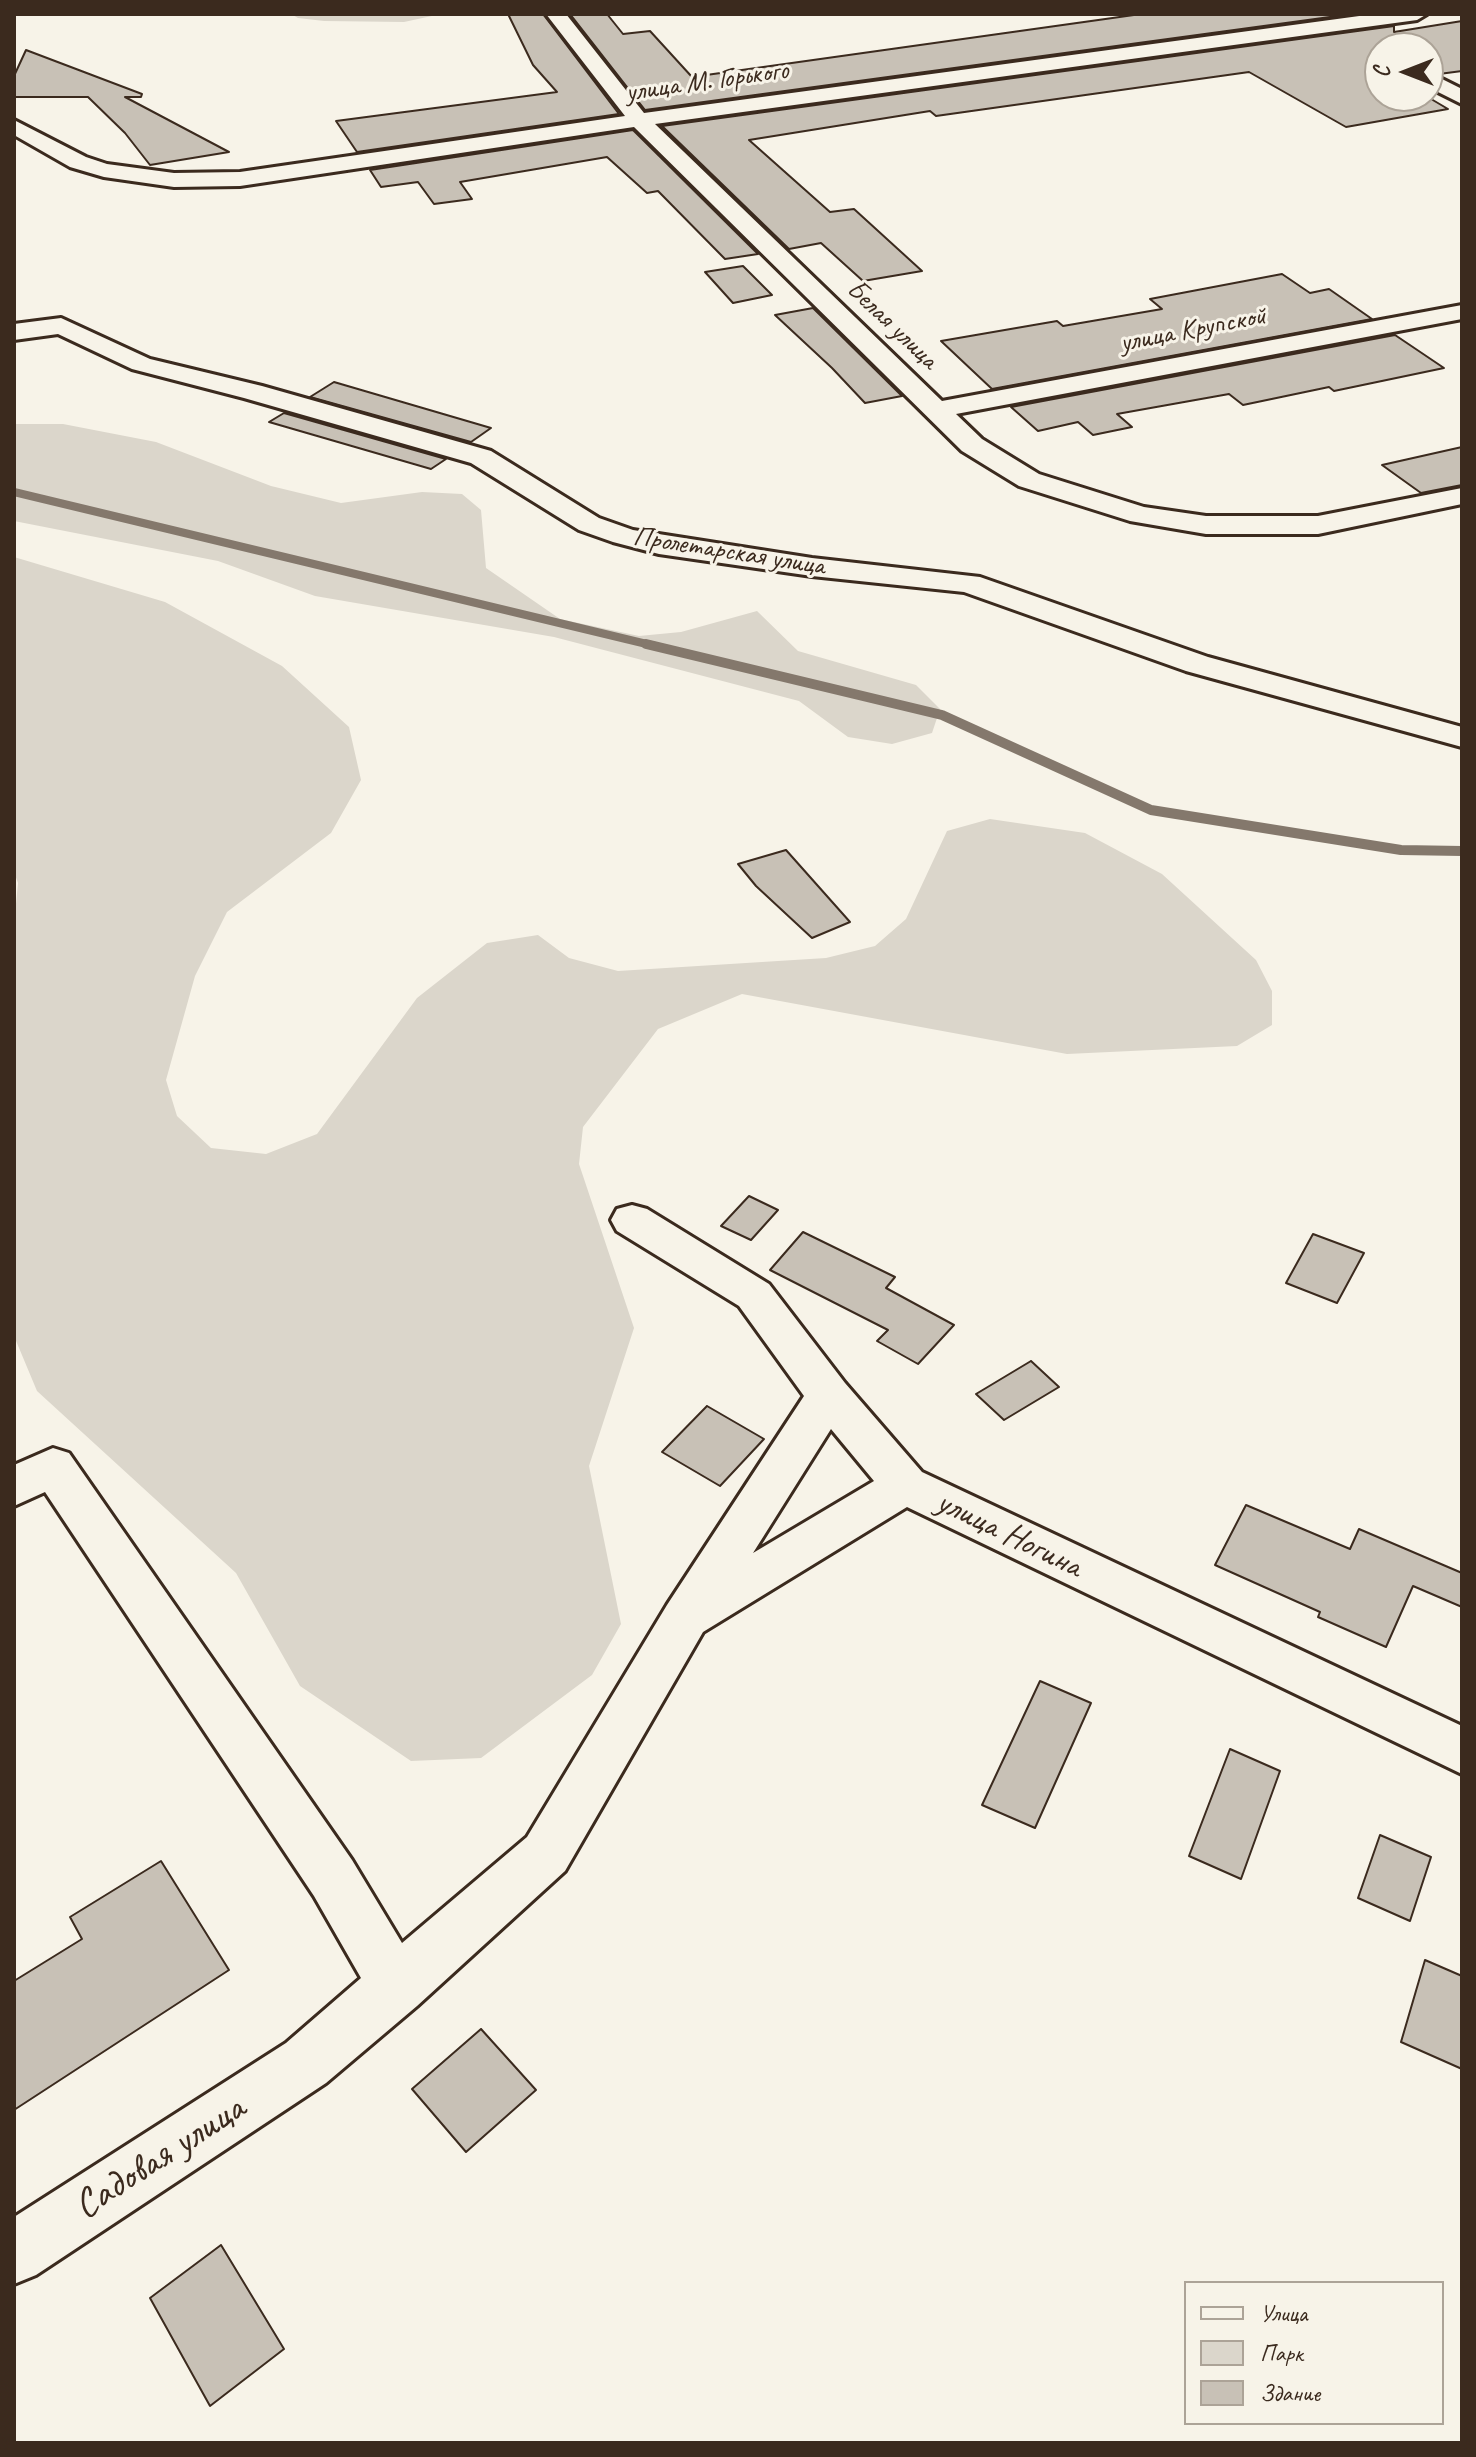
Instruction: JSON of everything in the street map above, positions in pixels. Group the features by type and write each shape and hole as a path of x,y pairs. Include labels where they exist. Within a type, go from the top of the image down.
{"street":[{"name":"Белая улица","path":"556,14 639,120 972,445 1029,480 1140,515 1206,525 1318,525 1462,496"},
{"path":"1316,14 1364,41"},
{"name":"улица М. Горького","path":"14,126 78,162 104,170 174,180 275,175 639,120 1417,14"},
{"path":"1444,87 1462,98"},
{"name":"улица Крупской","path":"936,410 1462,312"},
{"name":"Пролетарская улица","path":"14,332 61,326 141,364 253,392 481,457 589,524 623,536 659,545 812,567 969,583 1197,664 1462,737"},
{"name":"улица Ногина","path":"632,1220 754,1295 829,1395 905,1485 1462,1751"},
{"name":"Садовая улица","path":"14,2253 306,2063 397,1987 546,1854 684,1620 829,1395"},
{"path":"14,1487 53,1466 333,1878 397,1987"},
{"path":"684,1620 905,1485"}],"green space":[{"path":"291,14 441,14 404,22 324,21 298,18"},
{"path":"14,424 63,424 156,442 271,486 341,503 422,492 462,494 481,510 486,568 560,619 639,636 681,632 757,611 798,651 916,685 940,709 932,733 892,744 848,737 799,701 554,637 315,596 218,561 14,521"},
{"path":"14,557 165,602 282,666 349,727 361,780 331,833 227,912 195,976 166,1080 177,1116 211,1148 266,1154 317,1134 417,998 487,943 538,935 569,958 618,971 826,958 875,946 906,919 947,831 990,819 1085,833 1162,874 1256,960 1272,991 1272,1025 1237,1046 1067,1054 742,994 658,1029 583,1127 579,1164 634,1328 589,1466 621,1624 592,1675 481,1758 411,1761 300,1686 236,1573 37,1391 14,1336 14,924 18,883 14,872"}],"building":[{"path":"508,14 543,14 619,114 357,152 336,121 557,92 533,65"},
{"path":"570,14 607,14 623,34 650,31 692,77 1141,14 1352,14 645,110"},
{"path":"1462,21 1462,71 1444,73 1444,32 1394,32"},
{"path":"1394,26 1394,32 1364,32 1364,112 1431,112 1346,127 1249,72 936,116 930,111 749,140 830,212 854,209 922,271 863,281 821,243 789,249 662,126"},
{"path":"26,50 142,94 141,97 125,97 229,152 150,165 125,133 88,97 14,97 14,76"},
{"path":"633,130 758,254 725,259 658,191 647,193 607,157 460,182 472,199 434,204 418,182 381,187 370,170"},
{"path":"743,266 772,295 733,303 705,272"},
{"path":"1282,274 1310,293 1329,289 1372,319 992,389 941,341 1057,321 1063,326 1162,309 1150,299"},
{"path":"813,308 902,396 865,403 775,315"},
{"path":"1395,335 1444,368 1334,391 1329,387 1243,405 1229,394 1117,414 1132,427 1093,435 1078,422 1038,431 1011,407"},
{"path":"334,382 491,428 471,442 310,397"},
{"path":"284,413 446,459 431,469 269,422"},
{"path":"1462,447 1462,485 1421,493 1382,465"},
{"path":"786,850 850,922 812,938 756,886 738,864"},
{"path":"749,1196 778,1210 751,1240 721,1226"},
{"path":"803,1232 895,1277 886,1288 954,1325 918,1364 877,1341 888,1330 770,1270"},
{"path":"1313,1234 1364,1253 1337,1303 1286,1283"},
{"path":"1031,1361 1059,1387 1004,1420 976,1394"},
{"path":"707,1406 764,1439 720,1486 662,1452"},
{"path":"1246,1505 1350,1549 1359,1529 1462,1573 1462,1607 1413,1586 1386,1647 1318,1617 1320,1612 1215,1565"},
{"path":"1040,1681 1091,1703 1035,1828 982,1805"},
{"path":"1230,1749 1280,1771 1241,1879 1189,1856"},
{"path":"1380,1835 1431,1857 1410,1921 1358,1898"},
{"path":"161,1861 229,1970 14,2110 14,1981 82,1939 70,1917"},
{"path":"1425,1960 1462,1976 1462,2069 1401,2042"},
{"path":"481,2029 536,2090 466,2152 412,2089"},
{"path":"221,2245 284,2349 210,2406 150,2298"}],"waterway":[{"path":"14,492 655,646"},
{"path":"646,644 942,715 1151,810 1401,850 1462,851"}]}
